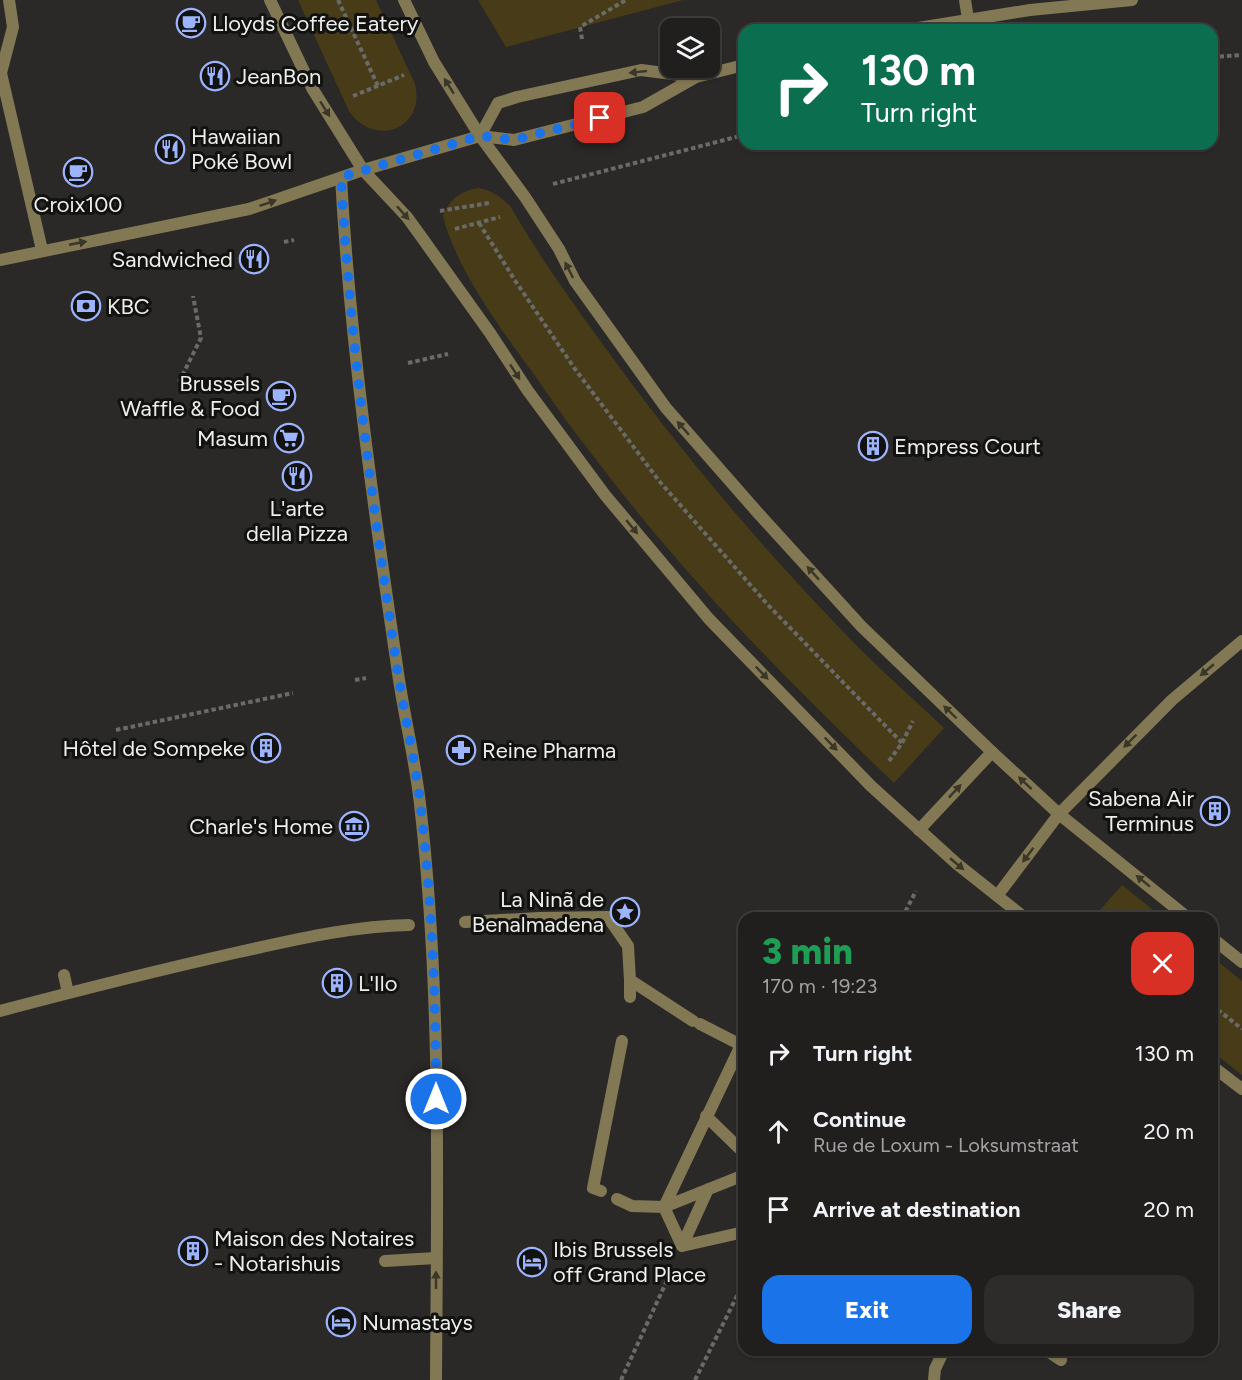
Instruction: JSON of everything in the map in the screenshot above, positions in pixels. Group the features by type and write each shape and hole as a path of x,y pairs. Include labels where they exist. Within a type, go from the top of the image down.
{"street":[{"path":"9,0 13,27 1,73 42,250"},
{"path":"270,0 312,88 363,170 407,217 490,333 528,391 605,495 709,619 871,786 919,830 1017,912"},
{"path":"404,0 434,62 480,136 525,197 559,249 575,281 666,408 861,626 1059,814 1181,912"},
{"path":"965,0 969,19"},
{"path":"940,24 1132,0"},
{"path":"720,72 738,67"},
{"path":"480,136 498,103 641,70 660,72"},
{"path":"0,260 249,209 363,170 480,136 514,140 643,107 694,78"},
{"path":"341,177 344,242 363,430 398,671 420,800 432,924 436,1030 435,1380"},
{"path":"997,896 1059,814 1172,700 1242,641"},
{"path":"919,830 992,752"},
{"path":"465,922 608,917 628,946 630,998"},
{"path":"0,1011 296,940 384,926 409,925"},
{"path":"1218,943 1242,962"},
{"path":"64,975 68,993"},
{"path":"630,980 696,1023 738,1044"},
{"path":"601,1191 593,1188 622,1041"},
{"path":"682,1246 664,1207 706,1116 738,1055"},
{"path":"1218,1071 1242,1089"},
{"path":"706,1116 738,1147"},
{"path":"617,1199 632,1206 664,1207 738,1177"},
{"path":"682,1246 708,1189"},
{"path":"682,1246 738,1233"},
{"path":"385,1261 436,1258"},
{"path":"934,1380 935,1369 941,1356"},
{"path":"1055,1356 1061,1360"}],"path":[{"path":"338,0 378,86"},
{"path":"582,39 580,27 626,0"},
{"path":"1218,57 1242,55"},
{"path":"344,99 410,72"},
{"path":"407,217 525,197 561,181 738,137"},
{"path":"448,231 505,216"},
{"path":"479,223 575,369 660,482 768,605 902,743"},
{"path":"284,242 294,240"},
{"path":"186,260 188,266"},
{"path":"179,382 201,338 193,296"},
{"path":"408,363 448,354"},
{"path":"116,730 293,693"},
{"path":"888,762 902,743 916,715"},
{"path":"905,912 916,891"},
{"path":"1218,1010 1242,1029"},
{"path":"621,1380 682,1246"},
{"path":"695,1380 738,1294"}],"shaded area":[{"path":"298,0 376,0 415,84 416,99 413,112 406,122 384,131 372,129 360,123 349,111"},
{"path":"478,0 683,0 506,47"},
{"path":"479,188 496,194 510,206 555,277 633,386 725,501 858,647 944,728 894,783 774,665 661,541 577,435 511,342 470,280 459,259 443,216 456,197 466,191"},
{"path":"1122,885 1156,912 1098,912"},
{"path":"1218,962 1242,981 1242,1075 1218,1056"}],"place":[{"name":"Lloyds Coffee Eatery","path":"191,23"},
{"name":"JeanBon","path":"215,76"},
{"name":"Hawaiian Poké Bowl","path":"170,149"},
{"name":"Croix100","path":"78,172"},
{"name":"Sandwiched","path":"254,259"},
{"name":"KBC","path":"86,306"},
{"name":"Brussels Waffle & Food","path":"281,396"},
{"name":"Masum","path":"289,438"},
{"name":"Empress Court","path":"873,446"},
{"name":"L'arte della Pizza","path":"297,476"},
{"name":"Hôtel de Sompeke","path":"266,748"},
{"name":"Reine Pharma","path":"461,750"},
{"name":"Sabena Air Terminus","path":"1215,811"},
{"name":"Charle's Home","path":"354,826"},
{"name":"La Ninã de Benalmadena","path":"625,912"},
{"name":"L'Ilo","path":"337,983"},
{"name":"Maison des Notaires - Notarishuis","path":"193,1251"},
{"name":"Ibis Brussels off Grand Place","path":"532,1262"},
{"name":"Numastays","path":"341,1322"}],"route":[{"path":"436,1099 432,924 420,800 398,671 363,430 344,242 341,177 480,136 514,140 600,118"}]}
